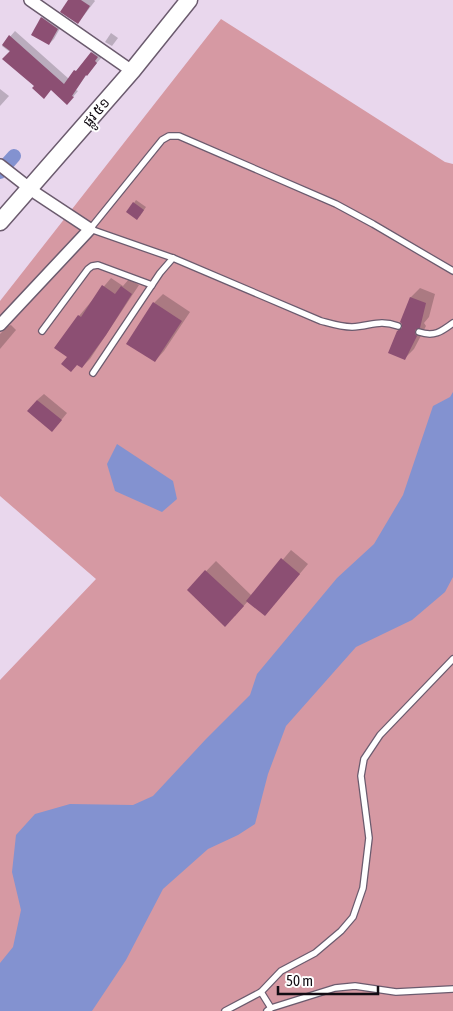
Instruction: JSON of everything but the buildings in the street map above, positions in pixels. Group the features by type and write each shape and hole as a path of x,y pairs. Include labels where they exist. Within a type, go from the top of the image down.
{"main road":[{"name":"ផ្លូវ ៥១","path":"0,222 33,191 189,0"}],"street":[{"path":"30,0 132,71"},
{"path":"0,165 33,191 73,219 90,228 0,325"}],"lane":[{"path":"398,326 388,322 378,322 342,326 321,321 173,258 90,228 162,140 169,136 180,136 336,204 453,272"},
{"path":"93,373 152,285 173,258"},
{"path":"42,332 92,266 98,265 152,285"},
{"path":"419,332 432,335 439,333 453,323"},
{"path":"225,1011 261,992 281,971 315,953 341,931 353,917 363,888 369,838 361,776 364,759 380,735 453,659"},
{"path":"261,992 269,1010 335,988 355,986 396,992 453,989"}],"shaded area":[{"path":"221,19 445,162 453,164 453,1011 0,1011 0,680 96,579 0,496 0,301"}],"water":[{"path":"453,392 453,577 445,592 412,620 356,647 286,726 268,774 255,824 238,835 208,849 163,889 126,960 92,1011 0,1011 0,963 13,947 21,910 12,872 16,835 35,814 70,804 133,805 153,796 250,695 257,674 337,578 374,544 403,495 433,406 450,397"},
{"path":"117,444 173,481 177,499 162,512 115,491 107,464"}],"waterway":[{"path":"0,172 14,156"}]}
